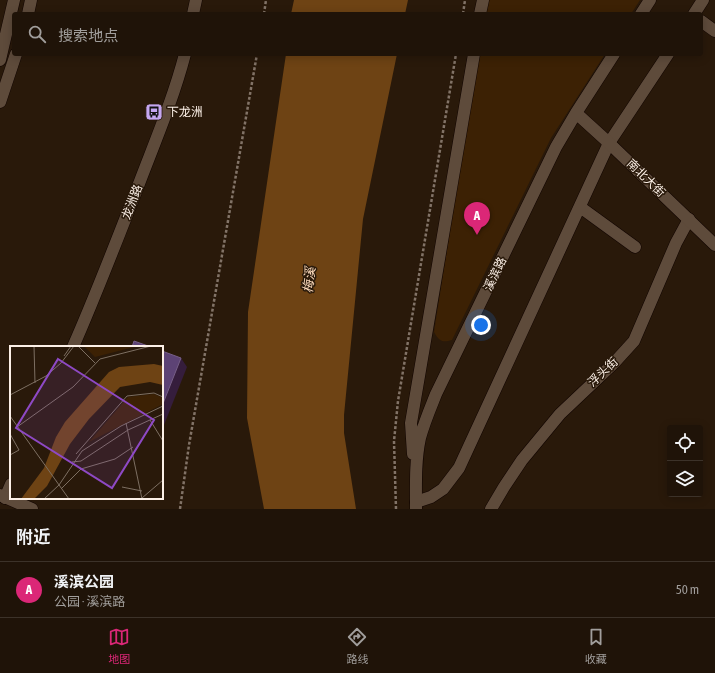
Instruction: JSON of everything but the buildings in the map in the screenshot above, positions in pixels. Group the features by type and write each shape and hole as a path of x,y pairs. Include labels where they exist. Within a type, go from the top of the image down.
{"street":[{"path":"0,60 14,0"},
{"path":"28,12 31,0"},
{"path":"193,12 196,0"},
{"path":"480,12 482,0"},
{"path":"642,12 650,0"},
{"path":"695,12 703,0"},
{"path":"703,22 715,31"},
{"path":"0,102 15,56"},
{"name":"龙洲路","path":"73,346 163,122 184,56"},
{"path":"416,482 412,451 412,423 474,56"},
{"name":"溪滨路","path":"416,506 418,449 420,438 436,394 556,147 613,56"},
{"path":"416,506 443,489 460,468 609,143 667,56"},
{"name":"南北大街","path":"576,113 715,245"},
{"path":"580,207 635,247"},
{"name":"浮头街","path":"491,509 522,460 560,414 614,363 634,340 676,243 689,219"},
{"path":"10,490 8,501 32,509"}],"path":[{"path":"264,12 266,0"},
{"path":"463,12 465,0"},
{"path":"180,509 189,445 257,56"},
{"path":"396,509 394,441 398,401 456,56"}],"shaded area":[{"path":"487,0 640,0 632,12 485,12"},
{"path":"478,56 604,56 551,138 452,340 443,341 439,339 434,332"}],"water":[{"path":"294,0 408,0 405,12 291,12"},
{"name":"梅溪","path":"286,56 397,56 363,219 344,415 344,433 356,509 264,509 247,418 248,312"}],"place":[{"name":"下龙洲","path":"154,112"},
{"name":"溪滨公园","path":"477,235"}]}
